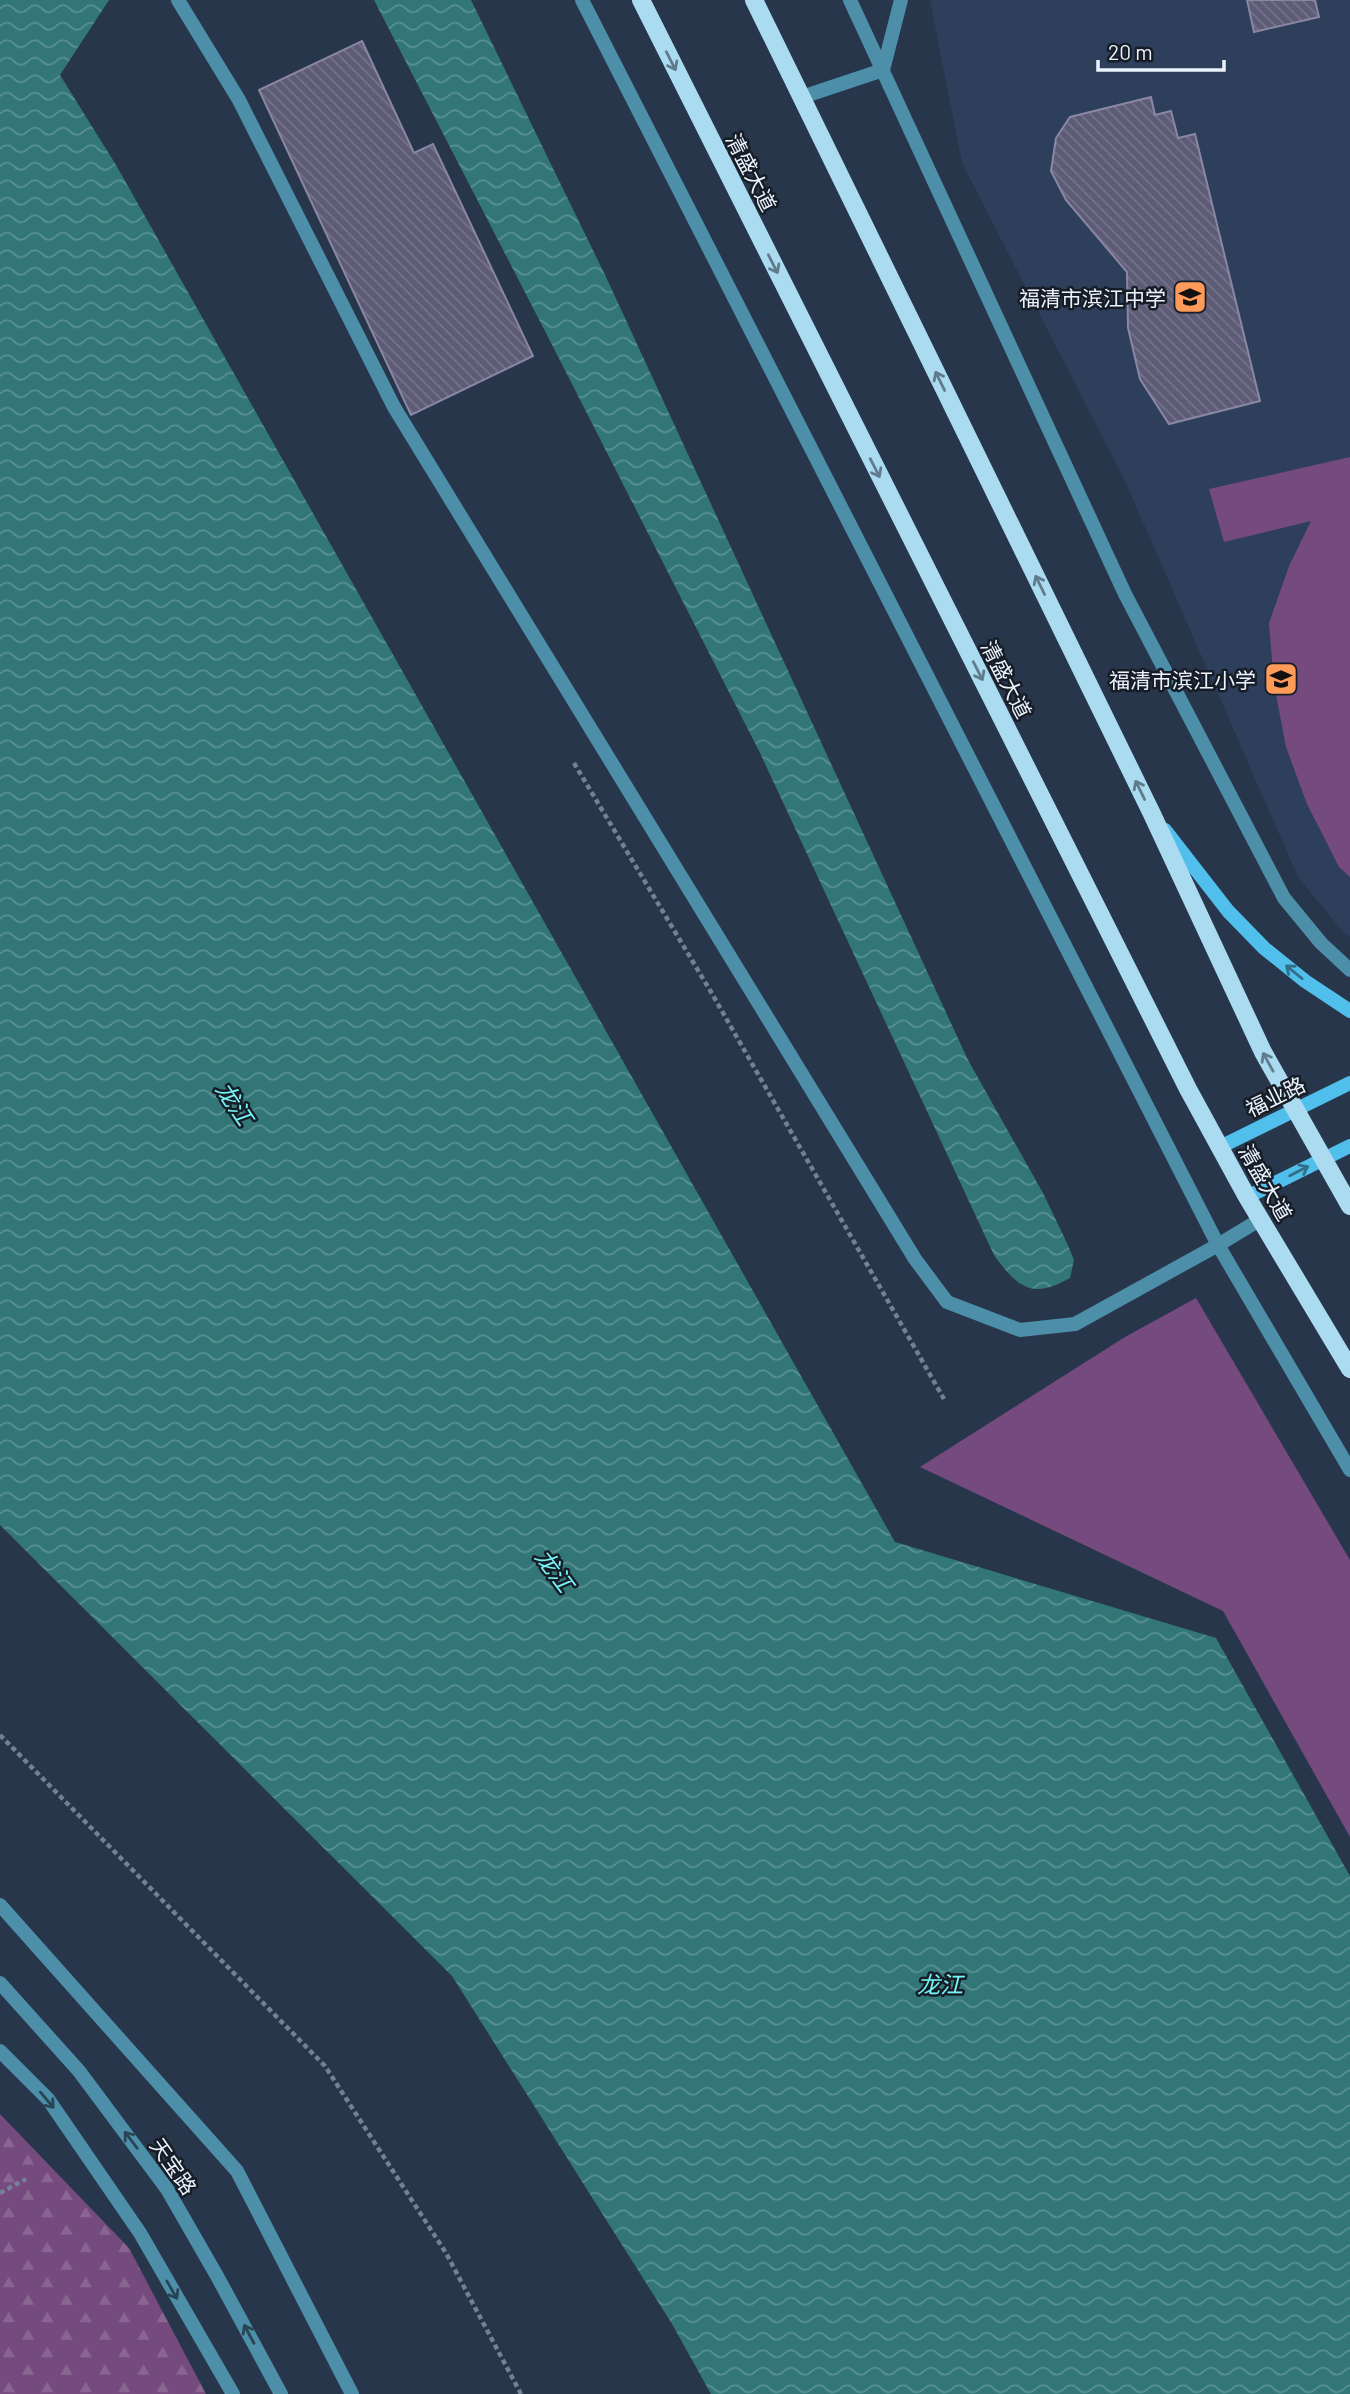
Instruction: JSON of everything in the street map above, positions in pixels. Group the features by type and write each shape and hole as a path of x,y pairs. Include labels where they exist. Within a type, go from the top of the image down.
{"main road":[{"name":"清盛大道","path":"640,0 1181,1076 1247,1197 1350,1368"},
{"path":"754,0 1152,814 1263,1052 1350,1206"}],"street":[{"path":"178,0 239,100 394,407 908,1247 947,1302 1020,1330 1075,1324 1261,1219"},
{"path":"582,0 1218,1245 1350,1471"},
{"path":"850,0 1137,618 1284,898 1321,943 1350,970"},
{"path":"883,70 901,0"},
{"path":"802,97 883,70"},
{"path":"1152,814 1228,911 1265,948 1305,981 1350,1011"},
{"name":"福业路","path":"1220,1147 1350,1083"},
{"path":"1247,1197 1350,1146"},
{"path":"0,1905 237,2171 352,2394"},
{"name":"天宝路","path":"0,1983 79,2071 167,2189 218,2276 281,2394"},
{"path":"0,2051 48,2099 140,2233 233,2394"}],"path":[{"path":"0,1735 324,2066 446,2253 521,2394"},
{"path":"0,2193 26,2179"}],"shaded area":[{"name":"福清市滨江中学","path":"930,0 1350,0 1350,937 1342,931 1298,877 1125,481 962,163"}],"green space":[{"path":"1350,457 1350,877 1339,867 1307,804 1286,747 1274,684 1269,623 1289,566 1311,521 1224,542 1209,489"},
{"path":"1196,1298 1350,1560 1350,1837 1223,1611 920,1467 1125,1337"},
{"path":"0,2114 129,2248 206,2394 0,2394"}],"water":[{"name":"龙江","path":"0,0 109,0 60,75 116,165 895,1542 1216,1638 1350,1876 1350,2394 711,2394 672,2324 452,1976 0,1525"},
{"path":"374,0 471,0 606,277 968,1060 1043,1193 1067,1243 1074,1260 1070,1278 1057,1285 1035,1289 1026,1287 1010,1275 994,1255 760,753"}],"building":[{"path":"1247,0 1315,0 1319,17 1254,32"},
{"path":"362,41 414,153 433,144 533,356 411,415 259,90"},
{"path":"1151,97 1155,115 1171,111 1178,138 1195,134 1260,401 1169,424 1140,379 1128,328 1127,272 1066,200 1051,171 1056,138 1070,117"}],"place":[{"name":"福清市滨江中学","path":"1190,297"},
{"name":"福清市滨江小学","path":"1281,679"}]}
